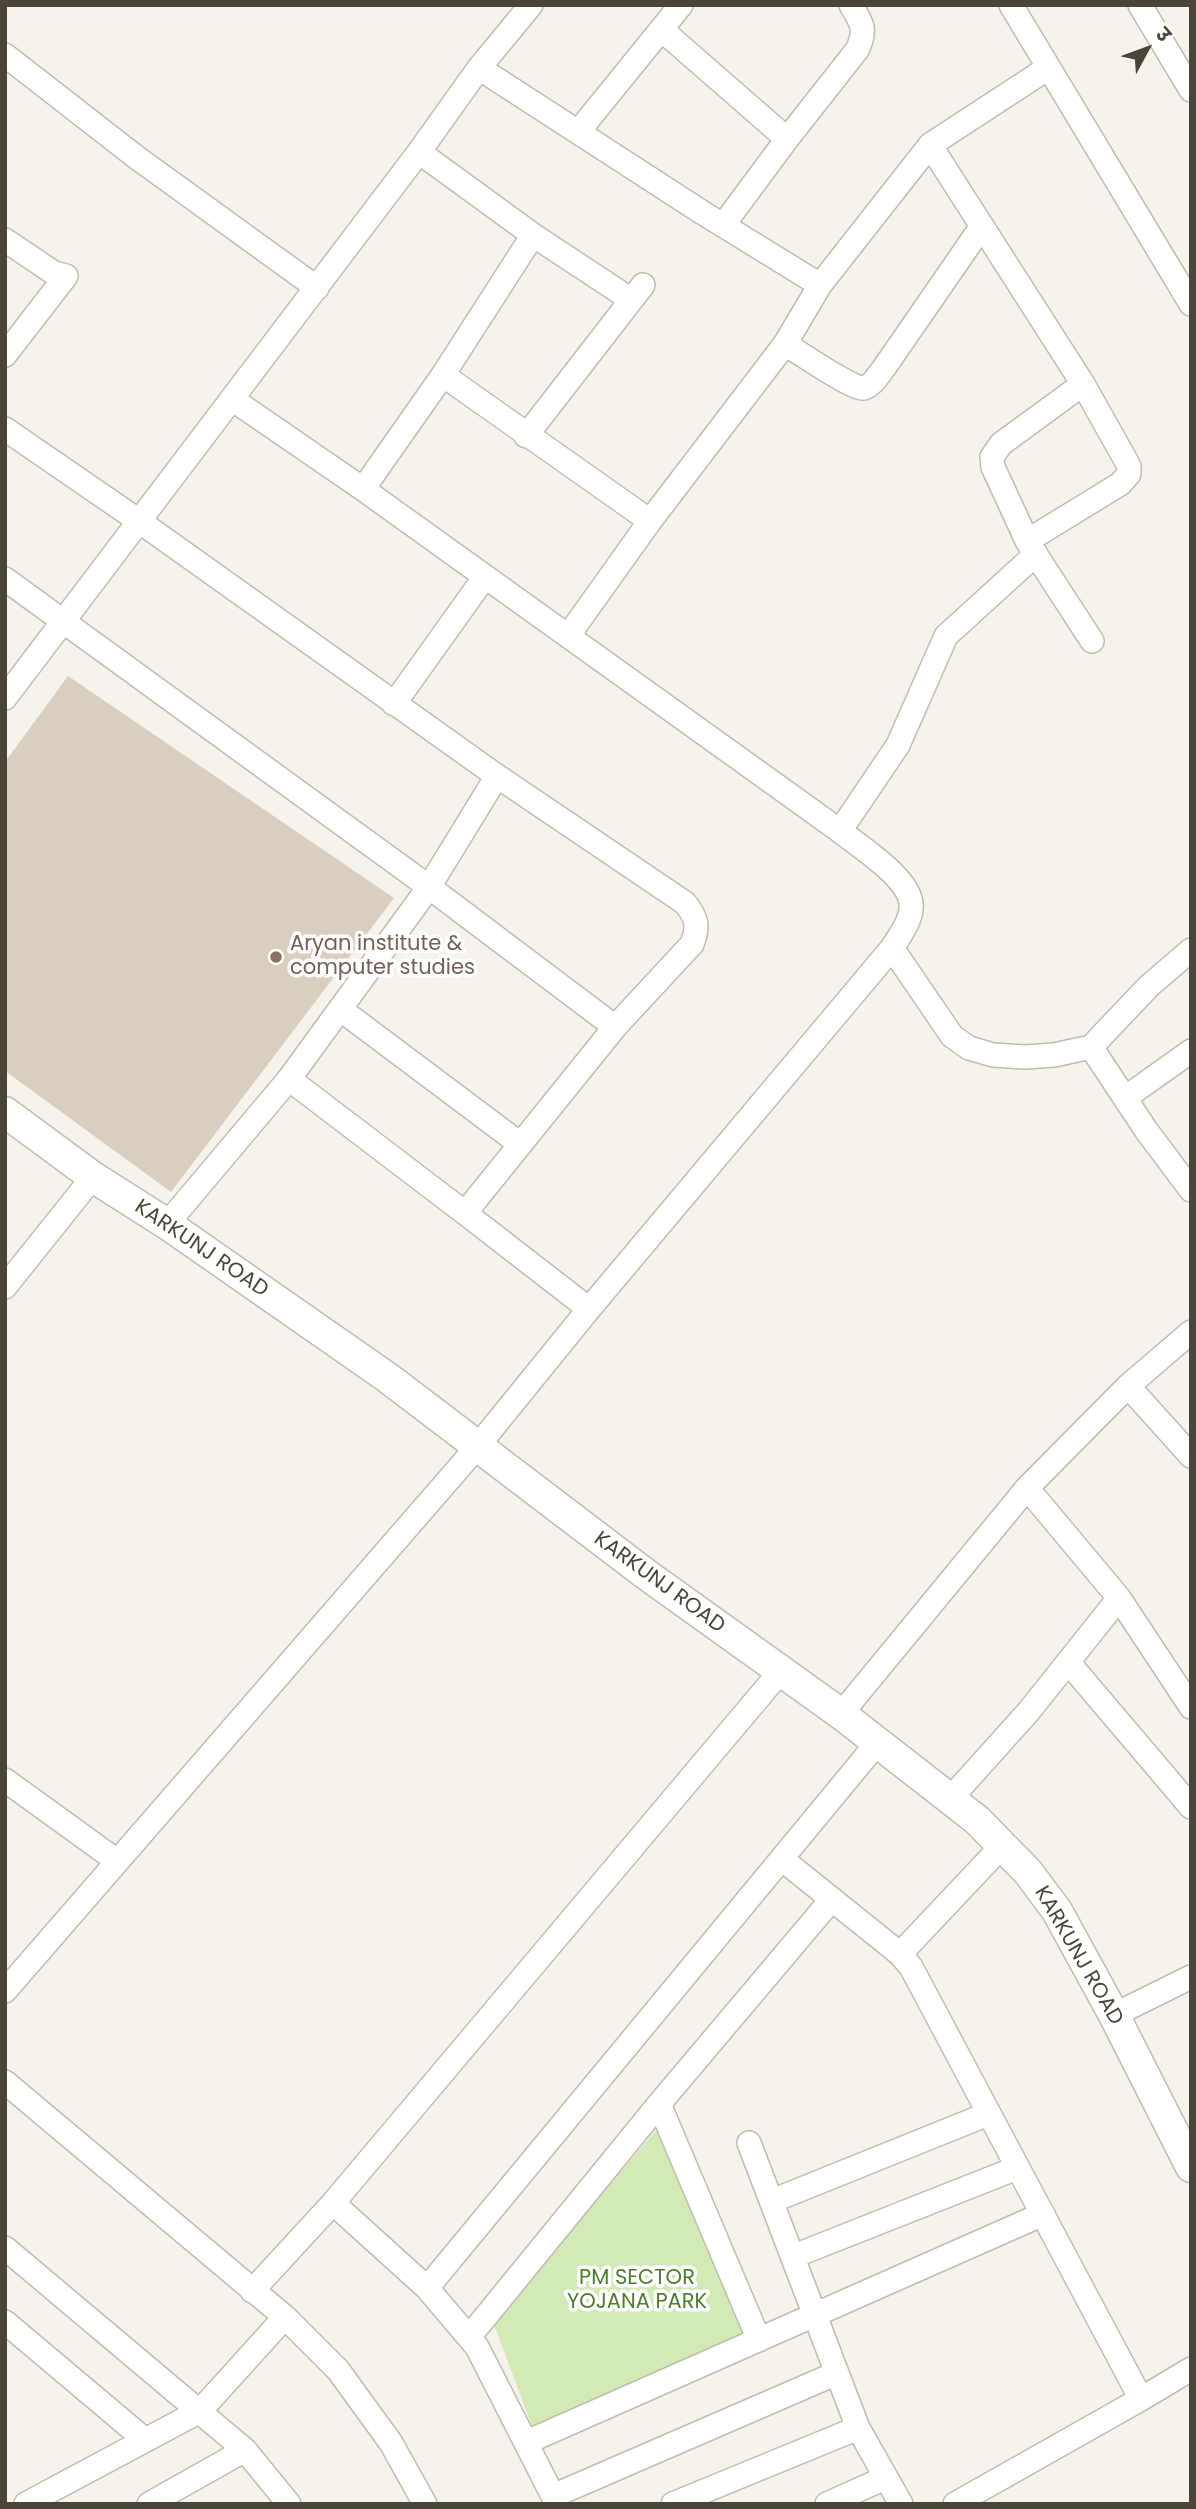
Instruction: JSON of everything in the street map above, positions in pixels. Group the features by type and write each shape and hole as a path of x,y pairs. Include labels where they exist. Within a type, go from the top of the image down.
{"street":[{"path":"5,698 317,288 479,68 531,5"},
{"path":"578,132 681,5"},
{"path":"724,224 857,50 863,28 851,5"},
{"path":"1011,5 1191,304"},
{"path":"1140,5 1190,87"},
{"path":"662,30 787,139"},
{"path":"5,55 136,157 317,288"},
{"path":"479,68 820,285"},
{"path":"568,636 650,522 785,344 820,285 930,145 1048,68"},
{"path":"840,831 898,745 946,636 1032,548 1121,484 1129,474 1129,466 1124,456 1083,384 930,145"},
{"path":"419,152 533,234 637,292 526,436"},
{"path":"785,344 845,381 865,388 884,368 982,226"},
{"path":"363,489 443,375 533,234"},
{"path":"5,240 54,273 66,276 5,355"},
{"path":"443,375 650,522"},
{"path":"1083,384 1001,444 992,457 993,467 1032,548 1092,641"},
{"path":"5,1991 477,1447 589,1309 892,948 908,921 911,904 903,885 882,864 840,831 363,489 232,399"},
{"path":"5,429 497,776 685,903 696,916 698,930 692,944 615,1027 465,1213"},
{"path":"394,704 484,578"},
{"path":"5,579 429,887 615,1027"},
{"path":"167,1224 289,1079 429,887 497,776"},
{"path":"892,948 952,1036 969,1048 993,1055 1024,1057 1054,1055 1091,1047 1149,986 1191,950"},
{"path":"340,1009 520,1144"},
{"path":"1091,1047 1191,1190"},
{"path":"1125,1098 1191,1051"},
{"path":"289,1079 589,1309"},
{"name":"KARKUNJ ROAD","path":"5,1112 93,1177 167,1224 387,1378 780,1672 841,1714 976,1820 1028,1872 1057,1911 1114,2015 1191,2167"},
{"path":"5,1287 93,1177"},
{"path":"841,1714 1027,1488 1128,1386 1191,1332"},
{"path":"1128,1386 1191,1457"},
{"path":"1027,1488 1119,1598 1191,1707"},
{"path":"950,1799 1029,1711 1119,1598"},
{"path":"1068,1662 1191,1807"},
{"path":"252,2291 333,2203 780,1672"},
{"path":"426,2288 878,1742"},
{"path":"5,1780 117,1861"},
{"path":"900,1954 1002,1846"},
{"path":"783,1860 900,1954 911,1967 1141,2399"},
{"path":"469,2337 659,2104 832,1899"},
{"path":"1114,2015 1191,1977"},
{"path":"5,2082 285,2317 338,2370 391,2443 425,2504"},
{"path":"659,2104 759,2340"},
{"path":"772,2201 988,2114"},
{"path":"749,2143 858,2428 901,2504"},
{"path":"794,2256 1017,2168"},
{"path":"333,2203 426,2288 477,2347 555,2500 837,2373"},
{"path":"527,2442 1042,2214"},
{"path":"5,2248 245,2450 286,2503"},
{"path":"26,2504 200,2411 285,2317"},
{"path":"5,2322 144,2439"},
{"path":"956,2504 1191,2369"},
{"path":"673,2504 858,2428"},
{"path":"149,2504 245,2450"},
{"path":"827,2504 886,2478"}],"green space":[{"name":"PM SECTOR YOJANA PARK","path":"658,2128 759,2339 533,2429 493,2322"}],"building":[{"name":"Aryan institute & computer studies","path":"68,676 394,898 171,1192 5,1071 5,762"}],"place":[{"name":"Aryan institute & computer studies","path":"276,957"}]}
